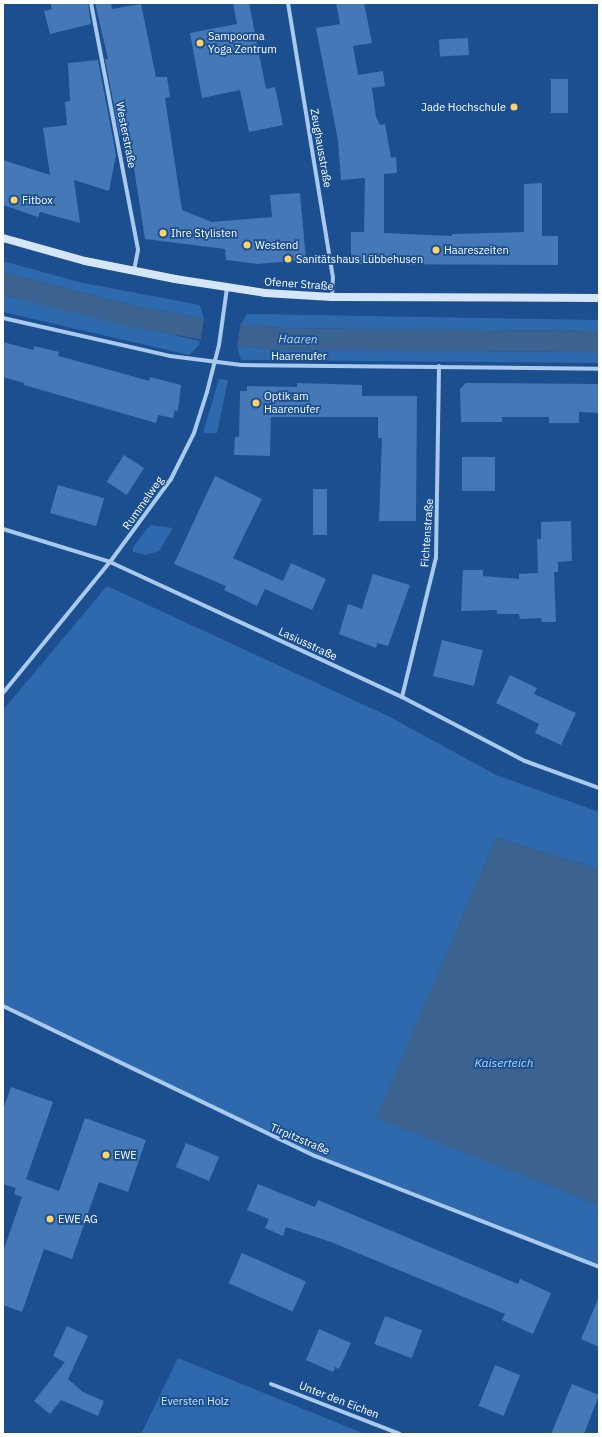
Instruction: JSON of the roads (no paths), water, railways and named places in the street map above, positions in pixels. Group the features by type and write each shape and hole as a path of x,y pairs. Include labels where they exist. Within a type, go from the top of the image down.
{"main road":[{"name":"Ofener Straße","path":"3,238 133,271 227,288 332,297 599,298"}],"street":[{"name":"Westerstraße","path":"91,3 138,250 133,271"},
{"name":"Zeughausstraße","path":"288,3 333,277 332,297"},
{"name":"Rummelweg","path":"3,693 110,562 157,501 187,449 201,412 219,345 227,288"},
{"name":"Haarenufer","path":"3,318 170,356 214,363 599,369"},
{"name":"Fichtenstraße","path":"402,697 436,558 439,366"},
{"name":"Lasiusstraße","path":"3,529 110,562 402,697 525,762 599,788"},
{"name":"Tirpitzstraße","path":"3,1006 315,1156 599,1267"},
{"name":"Unter den Eichen","path":"271,1384 400,1434"}],"water":[{"name":"Haaren","path":"3,272 130,305 204,319 279,328 599,331 599,352 280,350 237,346 127,326 3,295"},
{"name":"Kaiserteich","path":"496,838 599,869 599,1205 376,1118"}],"place":[{"name":"Sampoorna Yoga Zentrum","path":"200,43"},
{"name":"Jade Hochschule","path":"514,107"},
{"name":"Fitbox","path":"14,200"},
{"name":"Ihre Stylisten","path":"163,233"},
{"name":"Westend","path":"247,245"},
{"name":"Haareszeiten","path":"436,250"},
{"name":"Sanitätshaus Lübbehusen","path":"288,259"},
{"name":"Optik am Haarenufer","path":"256,403"},
{"name":"EWE","path":"106,1155"},
{"name":"EWE AG","path":"50,1219"}],"park label":[{"name":"Eversten Holz","path":"195,1401"}]}
